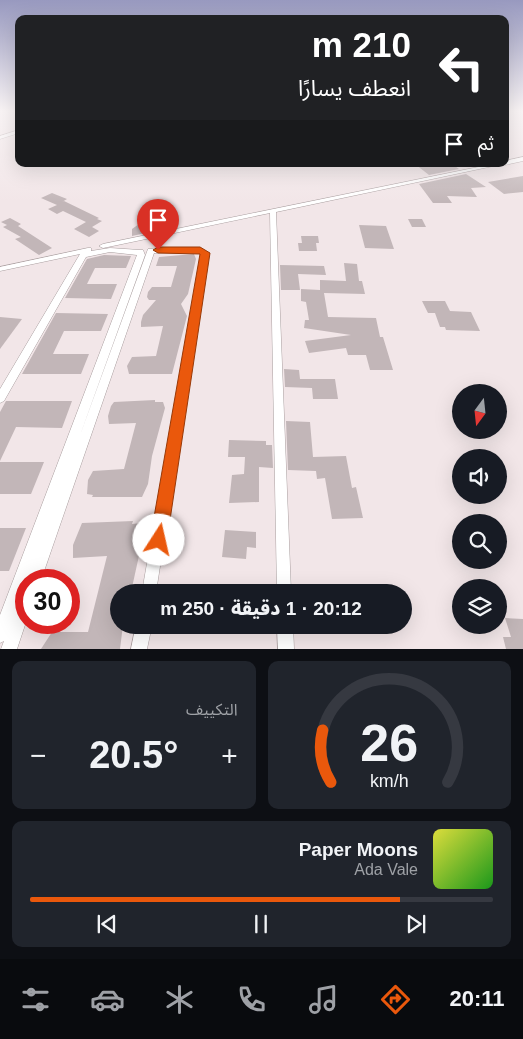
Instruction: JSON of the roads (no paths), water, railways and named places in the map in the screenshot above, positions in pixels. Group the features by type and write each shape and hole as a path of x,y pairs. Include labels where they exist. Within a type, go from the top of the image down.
{"street":[{"path":"509,162 523,159"},
{"path":"0,269 486,167"},
{"path":"273,212 284,584"},
{"path":"38,569 149,255 154,250 200,250 205,253 177,434 150,584"},
{"path":"0,398 83,255 104,251 140,252 138,265 0,635"},
{"path":"9,649 15,632"},
{"path":"139,649 142,634"},
{"path":"285,634 286,649"}]}
